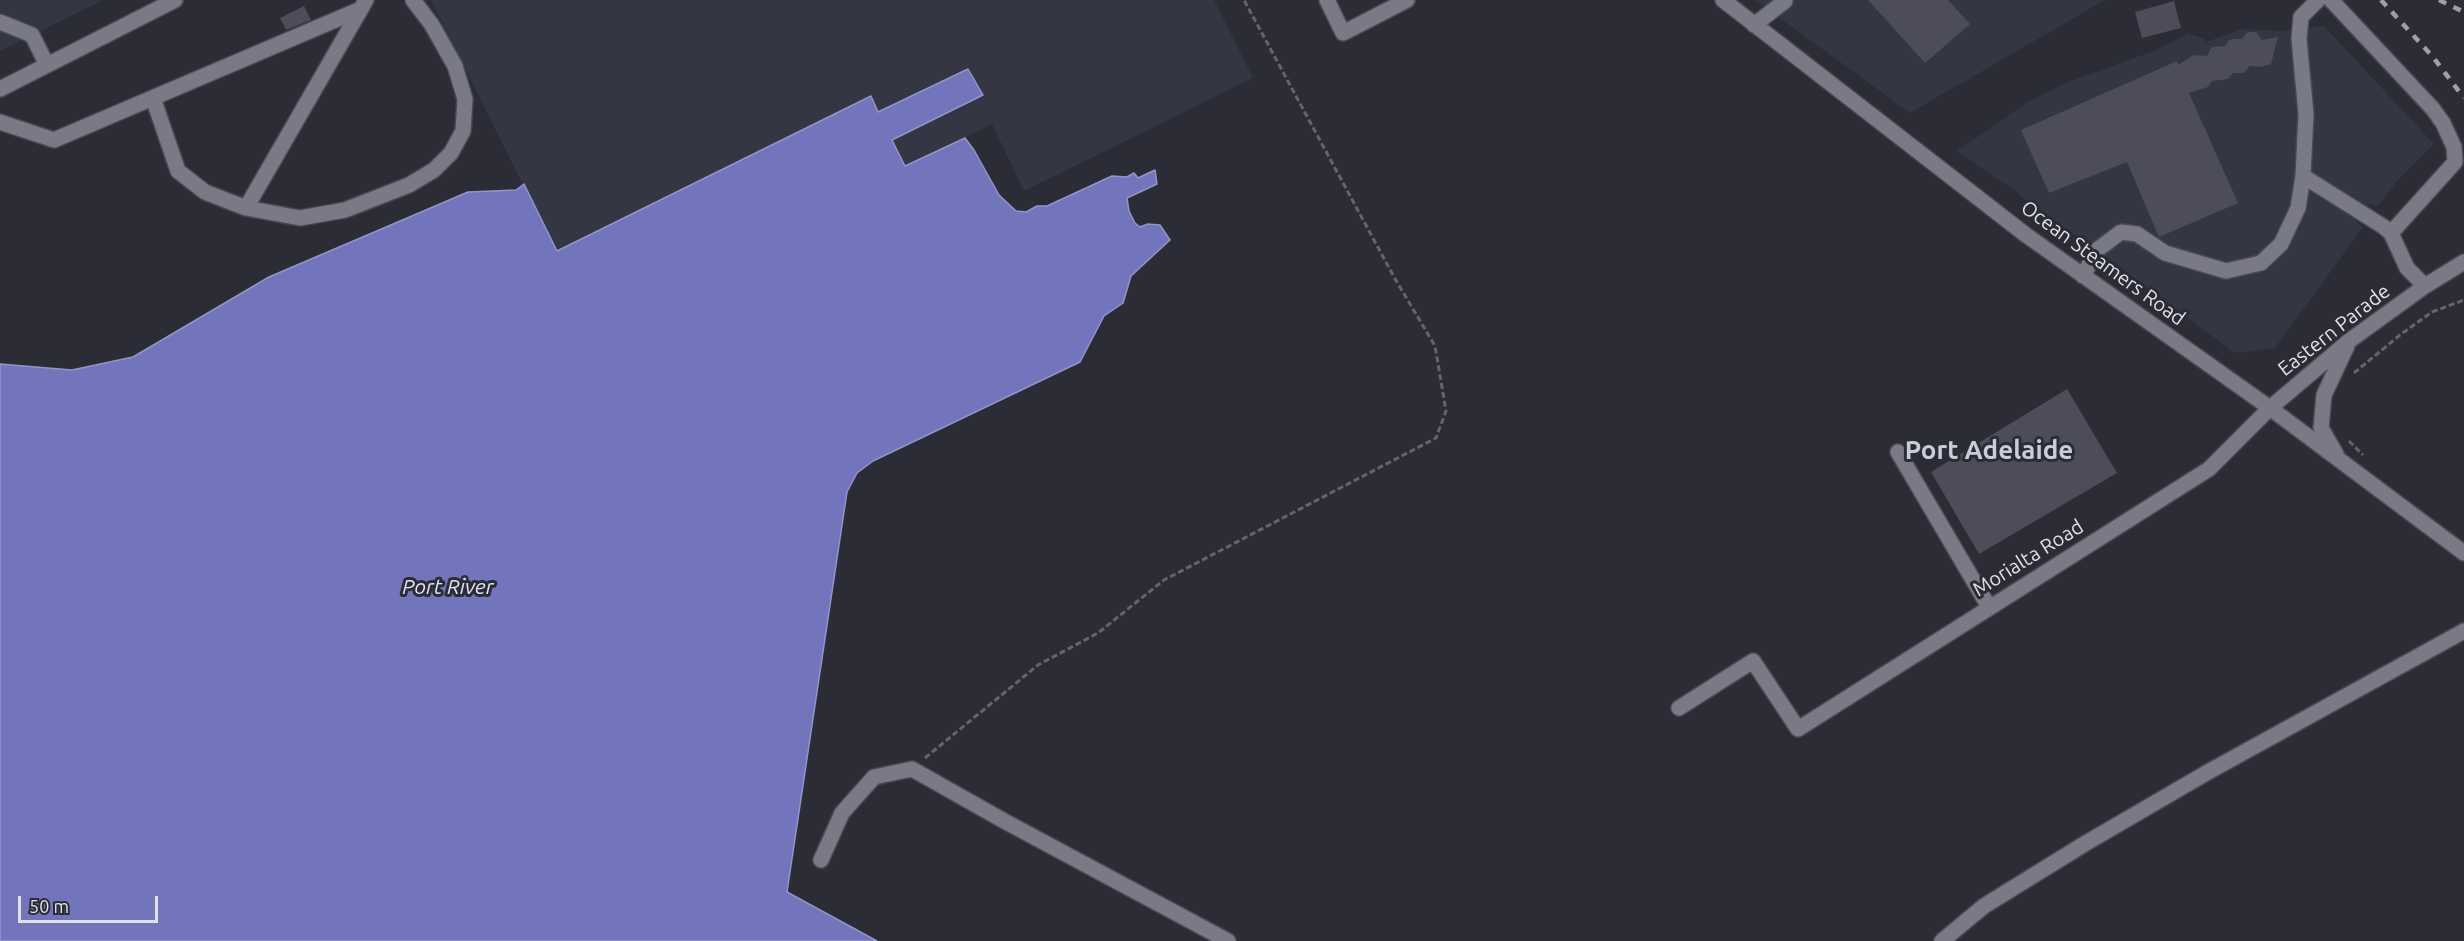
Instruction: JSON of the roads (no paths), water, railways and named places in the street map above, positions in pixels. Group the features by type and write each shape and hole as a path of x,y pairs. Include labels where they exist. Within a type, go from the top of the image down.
{"street":[{"path":"0,89 175,0"},
{"path":"153,98 177,171 205,192 246,208 300,218 345,210 409,185 434,170 451,153 463,132 465,99 455,66 432,25 413,0"},
{"path":"1327,0 1342,33 1407,0"},
{"name":"Ocean Steamers Road","path":"1723,0 2026,236 2270,408 2464,553"},
{"path":"1754,25 1785,1 1783,0"},
{"path":"2083,276 2097,250 2121,232 2137,234 2165,253 2226,272 2261,263 2281,244 2298,208 2303,176 2306,114 2299,39 2301,17 2318,0"},
{"path":"2331,0 2433,109 2443,123 2454,147 2455,162 2391,233"},
{"path":"246,208 363,5"},
{"path":"0,122 54,140 363,5"},
{"path":"0,22 32,35 47,65"},
{"path":"2303,176 2364,213 2391,233 2407,268 2425,286"},
{"name":"Eastern Parade","path":"2270,408 2349,341 2425,286 2464,262"},
{"name":"Eastern Parade","path":"2425,286 2464,274"},
{"path":"2340,461 2321,428 2324,395 2349,341"},
{"name":"Morialta Road","path":"1679,708 1753,661 1798,729 2209,469 2270,408"},
{"path":"1898,452 1989,607"},
{"path":"1942,941 1984,906 2086,843 2208,772 2464,632"},
{"path":"821,860 842,813 874,777 912,769 1228,941"}],"water":[{"name":"Port River","path":"968,69 983,95 892,140 905,166 965,138 999,195 1016,211 1026,212 1037,206 1047,206 1112,176 1127,177 1134,173 1138,178 1155,170 1157,184 1127,198 1129,211 1135,223 1140,227 1148,224 1160,225 1170,240 1131,276 1123,303 1104,316 1080,362 873,461 857,473 847,492 787,892 877,941 0,941 0,364 72,370 133,357 269,277 468,192 516,190 524,184 557,251 871,96 878,112"}],"railway":[{"path":"2381,0 2433,57 2464,98"},
{"path":"2439,0 2464,12"}],"district":[{"name":"Port Adelaide","path":"1989,450"}]}
